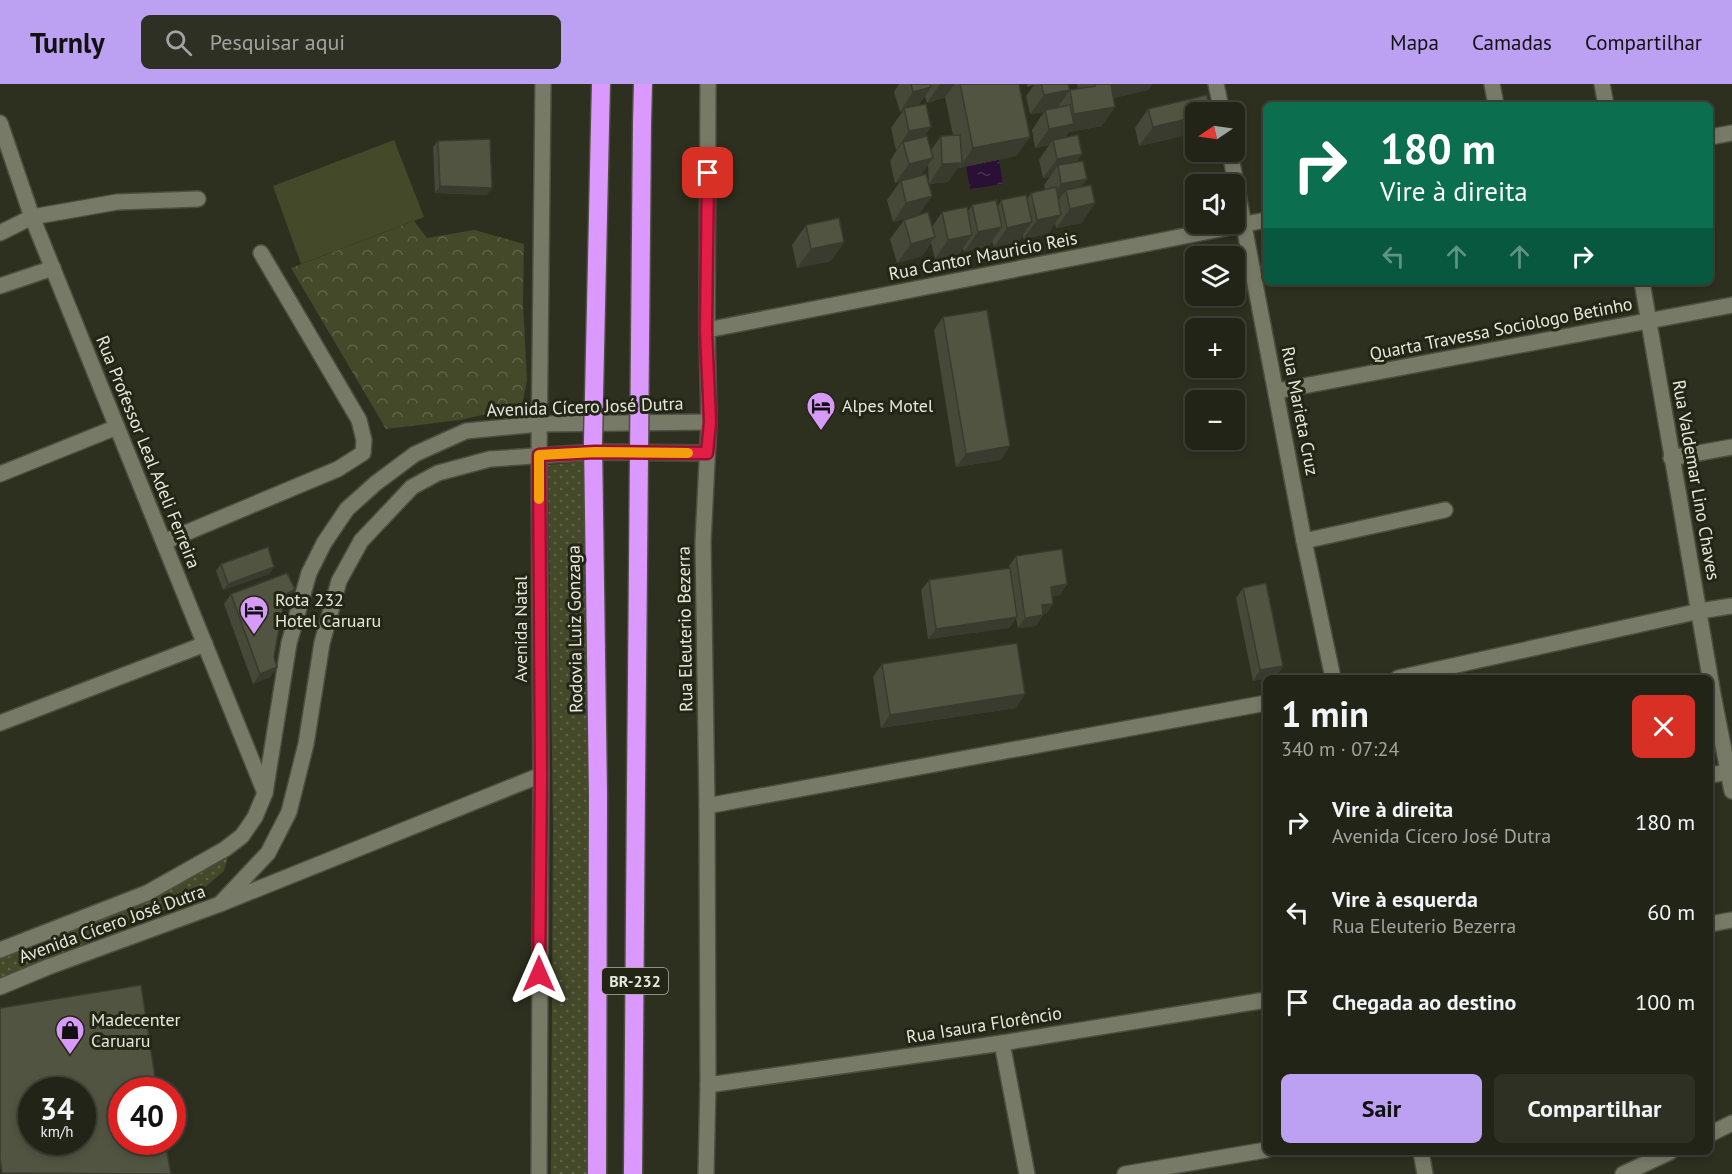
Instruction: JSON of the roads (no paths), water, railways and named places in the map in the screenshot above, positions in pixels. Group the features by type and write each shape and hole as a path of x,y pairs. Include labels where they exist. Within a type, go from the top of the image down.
{"highway":[{"name":"Rodovia Luiz Gonzaga","path":"597,1174 598,795 593,441 601,84"},
{"name":"BR-232","path":"633,1174 644,84"}],"street":[{"name":"Avenida Natal","path":"538,1174 541,775 539,424 543,84"},
{"name":"Rua Eleuterio Bezerra","path":"706,1174 707,806 703,542 710,422 706,330 708,84"},
{"path":"1216,84 1220,102"},
{"path":"1492,84 1495,102"},
{"path":"1602,84 1605,102"},
{"name":"Rua Professor Leal Adeli Ferreira","path":"0,123 32,217 265,794"},
{"path":"1713,136 1732,133"},
{"path":"0,233 32,217 117,202 198,199"},
{"name":"Rua Cantor Mauricio Reis","path":"1245,225 1263,221"},
{"name":"Rua Marieta Cruz","path":"1245,230 1304,541 1332,675"},
{"name":"Rua Cantor Mauricio Reis","path":"706,330 1198,234"},
{"path":"164,542 338,469 363,453 364,440 359,420 261,253"},
{"path":"0,286 53,268"},
{"name":"Rua Valdemar Lino Chaves","path":"1643,285 1671,458 1700,611 1709,675"},
{"name":"Quarta Travessa Sociologo Betinho","path":"1277,391 1732,305"},
{"name":"Avenida Cícero José Dutra","path":"0,950 147,893 225,849 242,836 255,817 265,794 289,643 309,573 324,543 347,509 399,465 415,454 466,431 539,424 710,422"},
{"path":"0,474 117,427"},
{"path":"1671,458 1732,447"},
{"name":"Avenida Cícero José Dutra","path":"0,987 220,904 267,853 289,812 306,744 325,633 339,581 361,541 412,487 438,473 490,459 595,452 707,453"},
{"path":"1304,541 1445,510"},
{"path":"1441,674 1700,611 1732,606"},
{"path":"0,723 205,644"},
{"path":"707,806 1263,704"},
{"name":"Rua Valdemar Lino Chaves","path":"1713,705 1732,790"},
{"path":"1713,775 1729,772"},
{"path":"220,904 541,775"},
{"path":"1713,923 1732,920"},
{"name":"Rua Isaura Florêncio","path":"708,1085 1002,1043 1263,1000"},
{"path":"1002,1043 1027,1174"},
{"path":"1713,1133 1732,1124"},
{"path":"1125,1174 1263,1151"},
{"path":"1422,1155 1425,1174"},
{"path":"1623,1174 1664,1155"}],"water":[{"path":"999,160 1003,184 970,189 966,166"}],"place":[{"name":"Alpes Motel","path":"821,432"},
{"name":"Rota 232 Hotel Caruaru","path":"254,636"},
{"name":"Madecenter Caruaru","path":"70,1056"}]}
